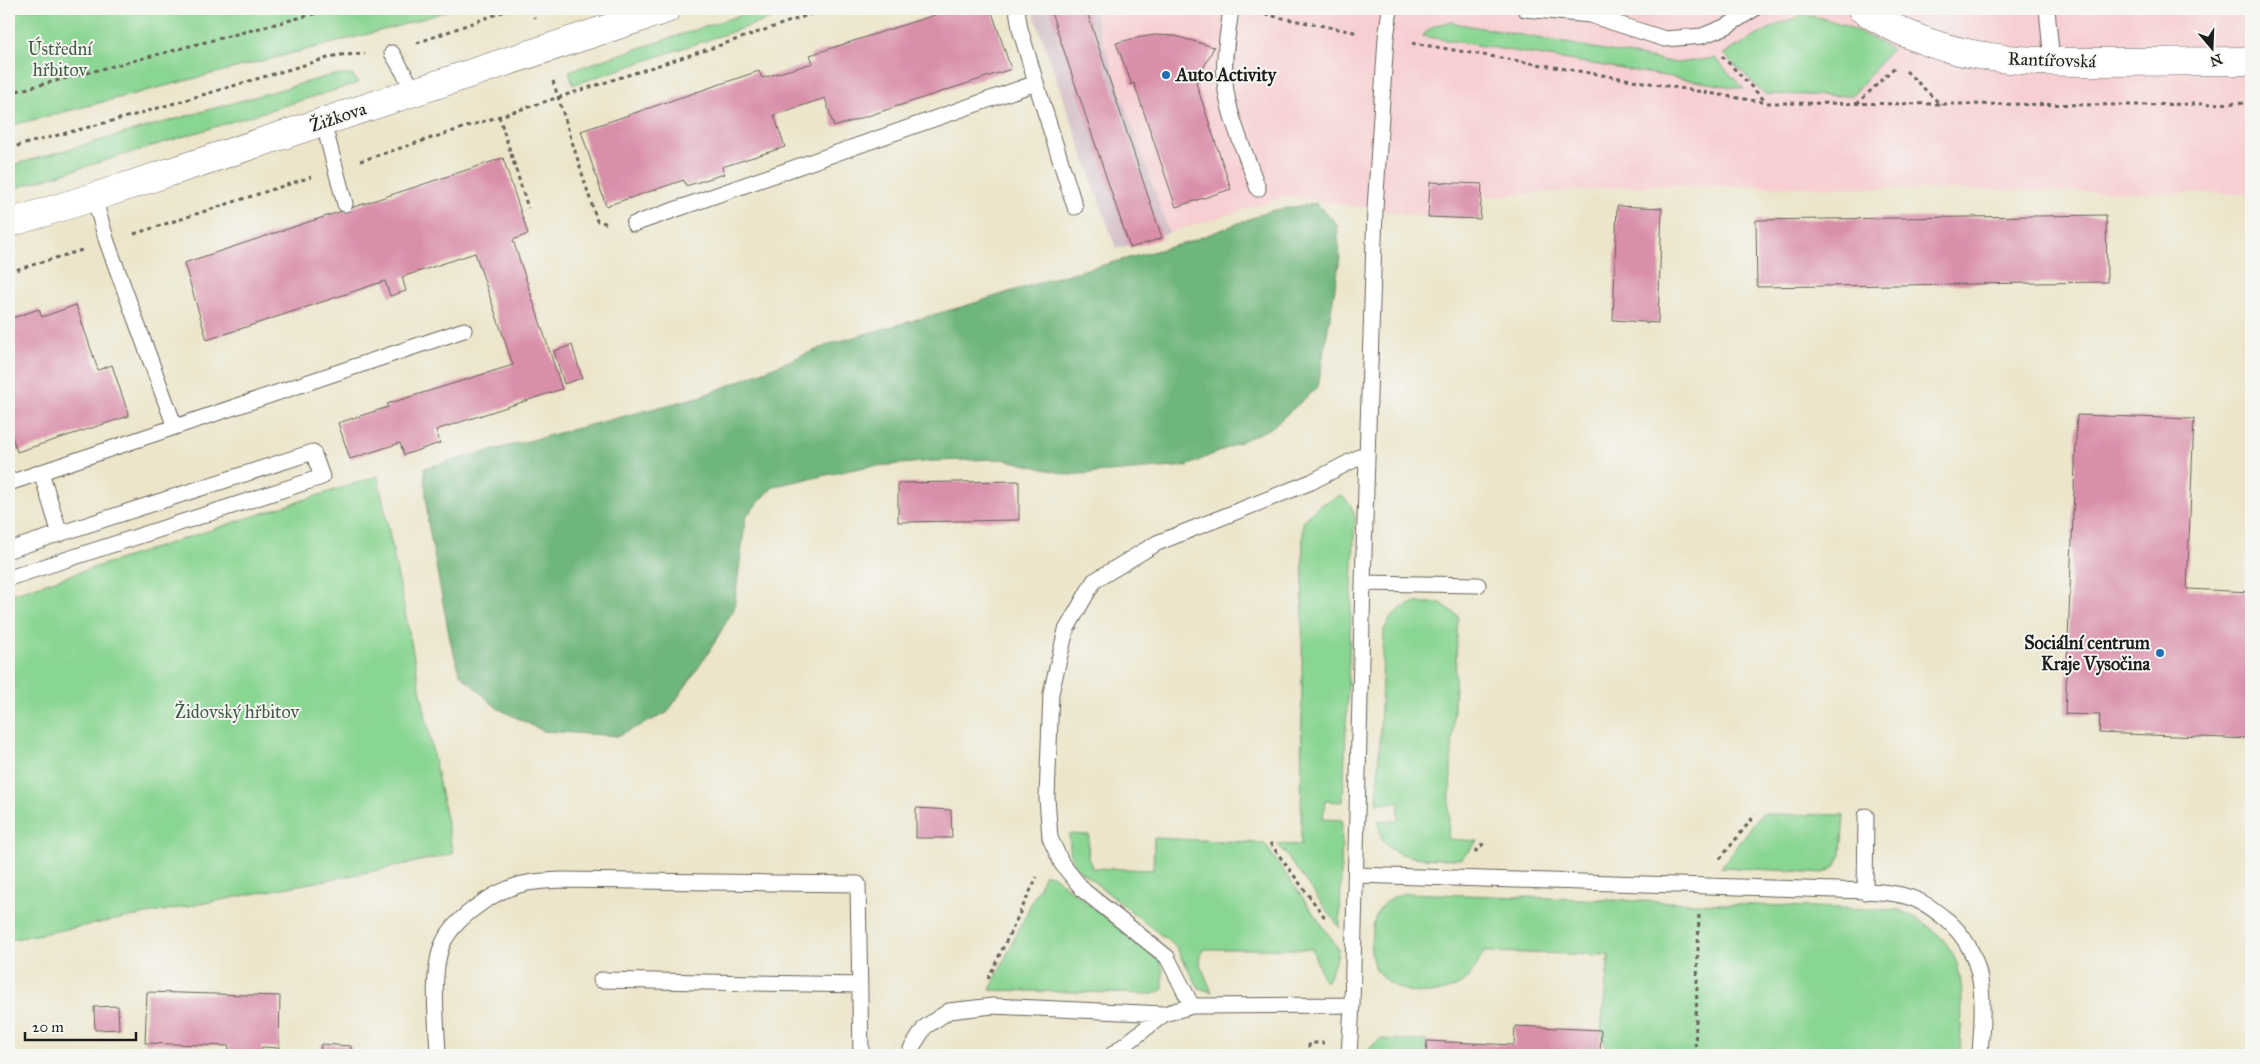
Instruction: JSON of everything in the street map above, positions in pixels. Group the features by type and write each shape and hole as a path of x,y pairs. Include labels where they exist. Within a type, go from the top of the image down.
{"main road":[{"name":"Žižkova","path":"9,223 94,197 667,9"},
{"name":"Rantířovská","path":"1862,9 1912,36 1943,48 1992,58 2052,62 2251,61"}],"lane":[{"path":"1017,9 1020,29 1075,207"},
{"path":"1231,9 1224,62 1225,84 1258,189"},
{"path":"1349,1055 1354,956 1363,583 1376,209 1386,38 1390,9"},
{"path":"1525,9 1589,12 1665,39 1702,36 1728,26 1754,9"},
{"path":"2047,9 2052,62"},
{"path":"392,52 415,92"},
{"path":"634,224 1036,83"},
{"path":"323,122 345,204"},
{"path":"94,197 107,242 175,427"},
{"path":"9,483 464,330"},
{"path":"9,550 314,452 322,477 9,578"},
{"path":"1192,1006 1167,956 1084,890 1062,864 1050,838 1047,798 1051,693 1066,630 1094,581 1157,543 1311,482 1367,453"},
{"path":"40,472 60,534"},
{"path":"1363,583 1478,585"},
{"path":"1865,892 1866,816"},
{"path":"1356,875 1865,892 1902,895 1923,901 1960,932 1974,954 1981,977 1983,1013 1980,1055"},
{"path":"438,1055 436,978 441,948 460,920 487,899 519,885 561,880 858,884 861,1055"},
{"path":"601,980 860,985"},
{"path":"911,1055 911,1049 925,1028 949,1011 993,1006 1164,1014 1192,1006 1352,1005"},
{"path":"1112,1055 1164,1014"}],"path":[{"path":"9,93 333,9"},
{"path":"9,148 131,116 338,55 392,52 511,9"},
{"path":"9,272 706,50 826,9"},
{"path":"1247,11 1386,38 1768,103 2251,103"},
{"path":"1702,36 1768,103"},
{"path":"1857,104 1899,64"},
{"path":"1906,70 1941,104"},
{"path":"558,97 597,221 616,226 634,224"},
{"path":"499,116 528,208"},
{"path":"1695,1055 1699,887 1755,814"},
{"path":"1270,844 1354,956"},
{"path":"976,1008 981,993 1038,876 1055,849"}],"shaded area":[{"path":"1032,9 1092,9 1169,233 1116,249"},
{"path":"1092,9 2251,9 2251,194 1657,185 1481,197 1480,219 1425,217 1288,196 1169,233"}],"green space":[{"name":"Ústřední hřbitov","path":"9,9 454,9 399,26 9,126"},
{"path":"759,9 800,9 573,85 569,71"},
{"path":"1803,15 1838,23 1892,49 1852,96 1765,94 1723,54 1778,24"},
{"path":"1449,22 1677,63 1715,58 1744,89 1422,36 1435,25"},
{"path":"332,75 353,75 358,83 9,190 9,166"},
{"path":"1316,203 1337,224 1340,258 1318,387 1271,428 1187,466 1069,475 1002,459 935,461 865,467 774,486 746,516 734,609 707,655 667,713 617,736 543,731 497,708 460,674 450,640 428,523 424,468 702,396 833,343 968,305 1050,279 1189,242 1270,211"},
{"name":"Židovský hřbitov","path":"378,476 453,854 369,872 9,940 9,595"},
{"path":"1341,495 1350,504 1355,516 1343,802 1325,801 1323,819 1342,820 1340,928 1278,844 1301,845 1303,520 1320,505"},
{"path":"1414,603 1441,603 1458,616 1448,839 1478,841 1461,859 1405,855 1387,845 1379,831 1378,821 1398,821 1399,803 1377,803 1384,630 1389,620 1396,613"},
{"path":"1761,814 1844,815 1841,854 1835,867 1824,873 1721,867"},
{"path":"1069,834 1089,835 1088,857 1092,868 1153,870 1154,838 1264,843 1338,948 1337,957 1327,981 1324,981 1312,949 1202,949 1200,964 1212,992 1199,988 1176,947 1074,866 1071,858"},
{"path":"1045,874 1052,875 1160,961 1163,970 1163,990 1153,994 990,990"},
{"path":"1406,893 1899,910 1923,923 1940,937 1952,952 1958,969 1961,988 1960,1055 1632,1055 1607,1053 1601,1030 1609,955 1484,952 1467,979 1448,990 1435,993 1408,991 1396,987 1385,980 1377,971 1372,959 1371,944 1374,921 1383,904 1393,897"},
{"path":"1380,1039 1427,1041 1426,1055 1369,1055 1369,1049"}],"building":[{"path":"953,9 991,9 1011,69 834,127 825,98 774,115 785,147 722,167 724,174 686,186 684,180 606,206 581,131 759,71 762,78 813,63 810,55"},
{"path":"1050,9 1086,9 1162,238 1130,248"},
{"path":"1155,35 1175,36 1214,47 1196,83 1231,189 1176,207 1134,83 1130,85 1131,82 1116,43"},
{"path":"503,158 528,234 513,240 562,389 436,430 440,443 404,455 400,443 350,459 338,423 388,407 387,404 513,365 475,253 402,277 406,291 390,296 385,281 207,340 184,263"},
{"path":"1430,182 1482,184 1480,219 1428,217"},
{"path":"1617,206 1662,208 1658,323 1613,320"},
{"path":"2106,215 2107,282 1757,287 1756,220"},
{"path":"76,305 98,370 112,365 129,416 17,452 9,427 9,319 39,309 42,317"},
{"path":"572,345 582,378 564,384 554,351"},
{"name":"Sociální centrum Kraje Vysočina","path":"2077,415 2194,419 2187,589 2251,592 2251,739 2099,733 2100,715 2065,714"},
{"path":"1019,481 1019,520 898,522 898,483"},
{"path":"2250,740 2251,769 2248,769"},
{"path":"916,808 951,810 952,838 916,838"},
{"path":"147,992 280,996 279,1048 262,1047 262,1055 228,1055 229,1046 145,1043"},
{"path":"118,1006 119,1029 95,1030 94,1007"},
{"path":"1515,1026 1601,1030 1600,1055 1426,1055 1427,1041 1514,1045"},
{"path":"321,1044 351,1046 351,1055 320,1055"}],"place":[{"name":"Auto Activity","path":"1166,75"},
{"name":"Sociální centrum Kraje Vysočina","path":"2160,653"}]}
